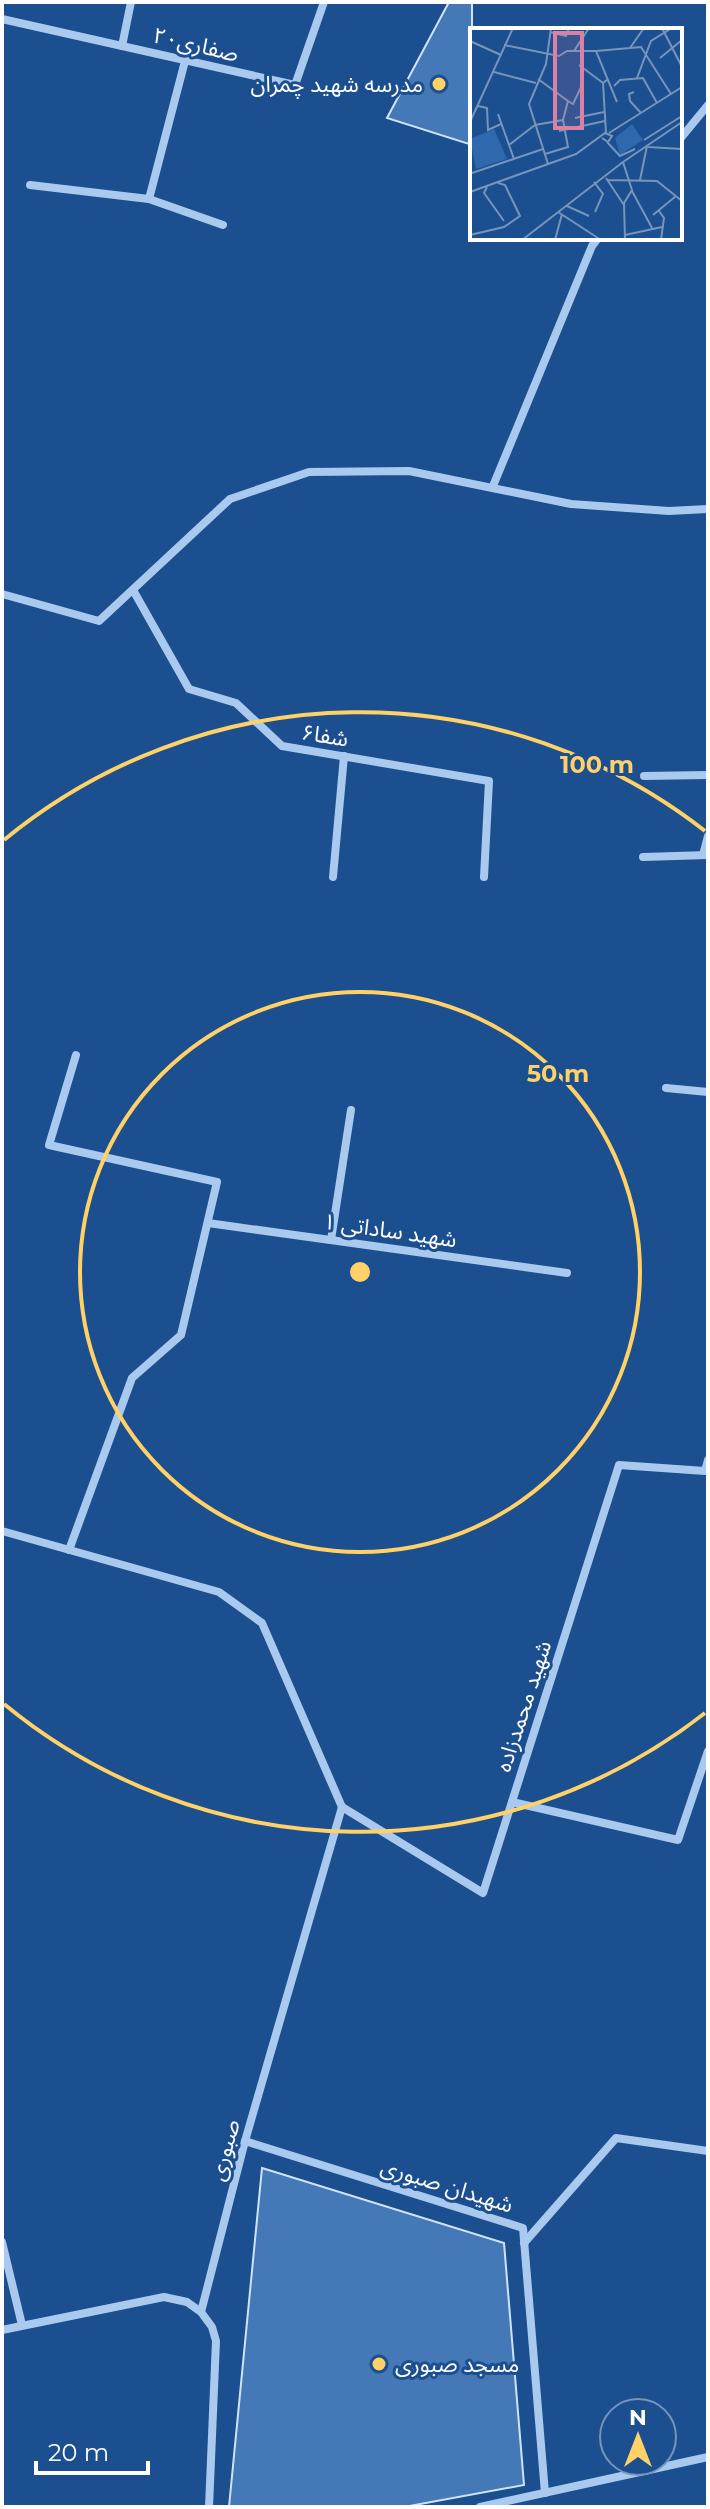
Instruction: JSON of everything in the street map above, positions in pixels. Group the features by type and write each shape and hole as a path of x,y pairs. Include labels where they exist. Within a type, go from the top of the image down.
{"street":[{"path":"122,46 131,2"},
{"name":"صفاری۲۰","path":"2,19 295,85 324,2"},
{"path":"149,199 185,61"},
{"path":"682,137 708,105"},
{"path":"30,185 149,199 223,225"},
{"path":"493,486 596,240"},
{"path":"2,594 99,621 230,499 309,472 409,471 571,504 669,511 708,509"},
{"name":"شفا۶","path":"133,590 189,689 236,703 282,746 489,781 484,877"},
{"path":"333,877 344,756"},
{"path":"644,776 708,775"},
{"path":"643,857 706,855 708,836"},
{"path":"69,1550 132,1378 181,1335 217,1182 49,1145 76,1055"},
{"path":"666,1088 708,1092"},
{"path":"331,1240 351,1110"},
{"name":"شهید ساداتی ۱","path":"208,1223 567,1273"},
{"name":"شهید محمدزاده","path":"342,1807 483,1893 619,1465 705,1471 708,1460"},
{"path":"2,1531 219,1592 262,1623 342,1807"},
{"path":"512,1802 678,1840 708,1751"},
{"name":"صبوری","path":"201,2312 245,2141 342,1807"},
{"path":"524,2243 616,2138 708,2151"},
{"name":"شهیدان صبوری","path":"245,2141 523,2228 545,2493"},
{"path":"2,2242 22,2325"},
{"path":"2,2330 164,2297 187,2302 201,2312 212,2327 216,2341 209,2507"},
{"path":"480,2507 708,2457"}],"building":[{"path":"449,2 472,2 470,144 387,118"},
{"name":"مسجد صبوری","path":"262,2168 504,2243 524,2485 404,2507 229,2507"}],"place":[{"name":"مدرسه شهید چمران","path":"439,84"},
{"name":"مسجد صبوری","path":"379,2364"}]}
